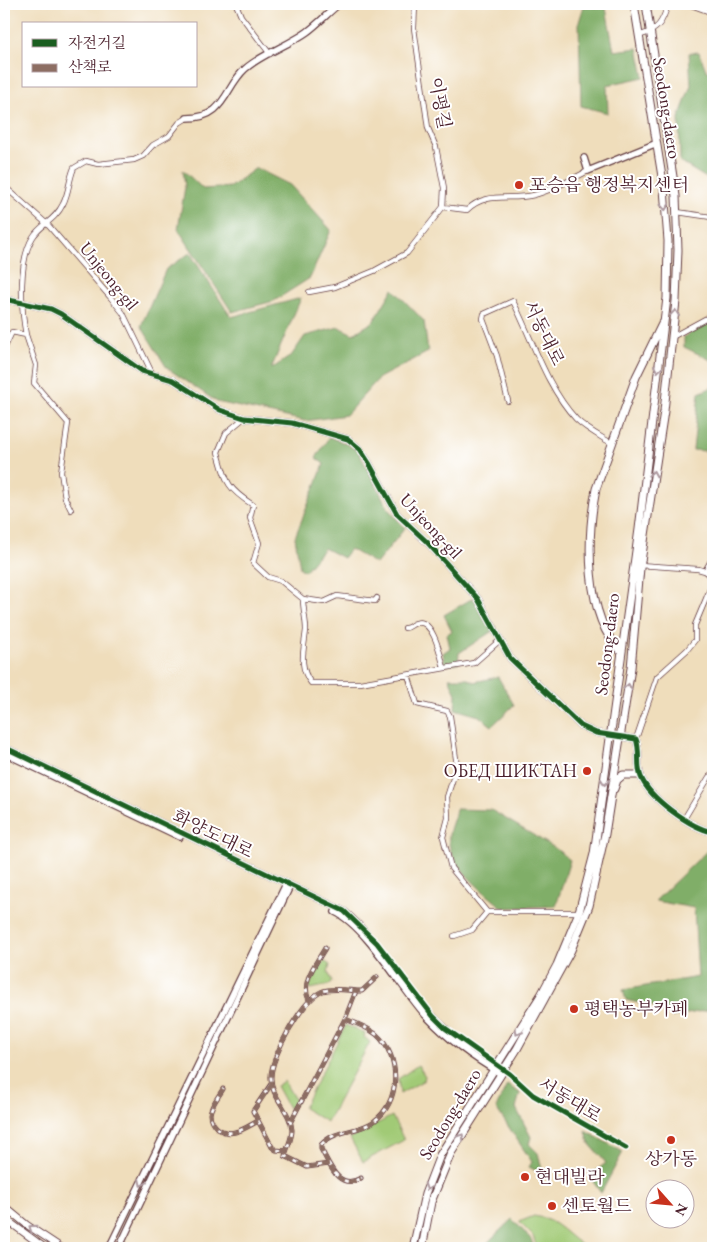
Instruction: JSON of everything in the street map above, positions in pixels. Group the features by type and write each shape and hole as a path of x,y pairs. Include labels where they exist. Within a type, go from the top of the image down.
{"main road":[{"name":"Seodong-daero","path":"413,1248 425,1194 440,1156 541,995 564,951 579,912 591,870 615,735 631,668 636,565 665,320 668,241 664,189 641,35 634,4"},
{"name":"Seodong-daero","path":"422,1248 431,1202 441,1174 451,1153 503,1072 559,974 580,928 596,878 611,793 622,652 664,410 677,284 677,212 668,140 646,4"},
{"path":"622,652 609,636 600,614 589,553 596,489 636,377 665,320"},
{"path":"611,793 623,775 640,776"},
{"path":"4,1206 26,1225 62,1248"},
{"path":"4,1218 45,1248"}],"street":[{"path":"236,4 241,16 270,54"},
{"path":"71,510 65,498 61,472 68,423 34,383 36,365 26,335 21,302 26,260 32,238 41,227 48,225 63,204 72,172 80,162 86,161 98,164 134,160 143,156 153,144 169,136 179,123 187,118 195,118 213,111 223,102 246,68 308,32 339,4"},
{"name":"이평길","path":"415,4 414,28 428,128 436,147 444,188 443,207"},
{"path":"641,35 651,32 660,25 668,4"},
{"path":"688,4 713,13"},
{"path":"309,292 335,287 374,271 407,253 443,207 467,210 475,202 485,198 501,199 531,196 548,191 588,171 668,140"},
{"path":"584,158 588,171"},
{"path":"4,186 48,225"},
{"path":"677,212 711,217 713,220"},
{"name":"Unjeong-gil","path":"48,225 123,313 153,376"},
{"name":"Unjeong-gil","path":"4,299 62,314 134,365 153,376 173,380 208,403 244,418 292,423 348,439 360,449 397,514 456,572 478,599 510,658 581,726 596,733 636,739"},
{"name":"서동대로","path":"508,401 497,356 483,319 484,314 513,301 534,344 543,368 570,411 578,421 611,443"},
{"path":"672,337 707,318 713,311"},
{"path":"4,349 12,332 26,335"},
{"path":"244,418 226,433 218,452 227,483 234,492 253,505 250,518 259,543 253,563 268,577 281,581 303,599 324,602 336,596 375,602 377,598"},
{"path":"705,571 713,557"},
{"path":"636,565 705,571 713,577"},
{"path":"713,582 695,625 696,640 657,677 636,739 640,776 654,793 684,819 700,829 713,832"},
{"path":"303,599 306,630 301,654 306,676 311,683 360,684 474,663 500,641"},
{"path":"405,628 415,623 424,623 429,627 437,643 444,668"},
{"path":"408,675 417,704 447,711 450,716 452,742 457,750 457,766 447,797 448,818 443,837 451,868 487,912"},
{"name":"화양도대로","path":"4,747 341,915 373,947 445,1028 503,1072"},
{"name":"화양도대로","path":"4,753 287,887"},
{"path":"684,819 709,777 713,774"},
{"path":"109,1248 287,887"},
{"path":"118,1248 287,887"},
{"path":"487,912 579,912"},
{"path":"454,936 472,930 487,912"},
{"path":"310,1000 305,992 306,984 325,948"},
{"path":"329,1164 308,1167 285,1156 292,1132 290,1120 272,1084 272,1067 302,1010 310,1000 324,990 362,991 377,977"},
{"path":"290,1120 345,1019 356,991"},
{"path":"345,1019 370,1030 382,1041 391,1058 394,1087 388,1106 376,1120 366,1126 336,1134 322,1142 320,1149 336,1177 345,1182 354,1182 361,1178"},
{"name":"서동대로","path":"503,1072 533,1096 585,1127 626,1148"},
{"path":"272,1084 253,1111 272,1147 276,1150 286,1151"},
{"path":"223,1089 211,1111 210,1117 215,1126 224,1132 235,1132 258,1121"}],"green space":[{"path":"584,6 606,8 614,51 638,48 644,77 607,85 608,113 581,106 579,22"},
{"path":"699,52 706,70 713,74 713,182 680,162 679,118 691,85 689,53"},
{"path":"256,168 290,185 331,230 310,278 274,301 232,312 178,229 185,187 183,170 203,189 230,187"},
{"path":"190,253 231,317 301,298 271,369 291,356 305,336 339,327 353,334 373,322 393,289 424,321 428,352 379,378 346,415 305,421 217,402 167,368 141,326 166,269"},
{"path":"713,317 713,361 684,347 684,337"},
{"path":"713,387 713,440 706,451 693,450 699,393"},
{"path":"329,437 345,443 358,451 389,510 405,528 376,564 350,549 343,558 324,548 305,571 300,568 295,537 324,464 316,458"},
{"path":"473,598 497,628 459,653 458,663 445,666 443,653 450,648 447,634 452,631 444,615"},
{"path":"498,677 514,705 492,726 479,716 455,709 456,694 449,678 466,678 474,682"},
{"path":"456,809 491,810 555,848 570,860 556,906 503,908 467,876 453,856 449,846 449,835"},
{"path":"713,845 713,954 705,965 713,970 713,1009 672,1017 669,1010 626,1000 623,990 698,977 694,908 655,901"},
{"path":"324,961 330,965 328,972 332,982 329,985 311,989 309,986"},
{"path":"346,1025 365,1033 364,1037 370,1042 327,1122 303,1108"},
{"path":"418,1065 425,1076 424,1080 400,1094 398,1079"},
{"path":"284,1081 297,1103 288,1108 276,1086"},
{"path":"507,1085 520,1093 516,1108 531,1137 529,1144 538,1153 543,1174 529,1167 532,1162 496,1108"},
{"path":"392,1116 404,1140 363,1162 350,1138"},
{"path":"586,1131 623,1152 601,1193 589,1176 606,1163 589,1143"},
{"path":"534,1216 550,1221 587,1248 537,1248 533,1236 519,1222"},
{"path":"512,1219 531,1239 534,1248 482,1248"}],"marked path":[{"path":"309,1000 306,987 310,973 325,948"},
{"path":"329,1164 307,1167 285,1156 291,1137 291,1123 274,1091 271,1077 272,1068 282,1042 306,1004 315,996 323,991 332,989 362,991 377,977"},
{"path":"291,1121 345,1019 356,991"},
{"path":"345,1019 365,1027 376,1034 384,1044 394,1067 395,1080 393,1092 382,1114 373,1122 333,1136 321,1145 321,1149 332,1169 341,1179 353,1181 361,1178"},
{"path":"272,1084 253,1111 272,1147 276,1150 286,1151"},
{"path":"223,1089 213,1104 210,1114 212,1122 217,1128 227,1133 233,1132 258,1121"}],"cycle path":[{"path":"4,299 51,309 61,314 142,371 173,380 220,410 244,418 292,423 348,439 360,449 397,514 427,542 478,599 510,658 581,726 596,733 636,739 639,768 646,786 662,803 683,819 713,832"},
{"path":"4,747 344,911 377,943 433,1016 445,1028 510,1074 533,1095 626,1148"}],"place":[{"name":"포승읍 행정복지센터","path":"519,185"},
{"name":"ОБЕД ШИКТАН","path":"587,771"},
{"name":"평택농부카페","path":"574,1009"},
{"name":"상가동","path":"671,1140"},
{"name":"현대빌라","path":"525,1177"},
{"name":"센토월드","path":"552,1206"}]}
